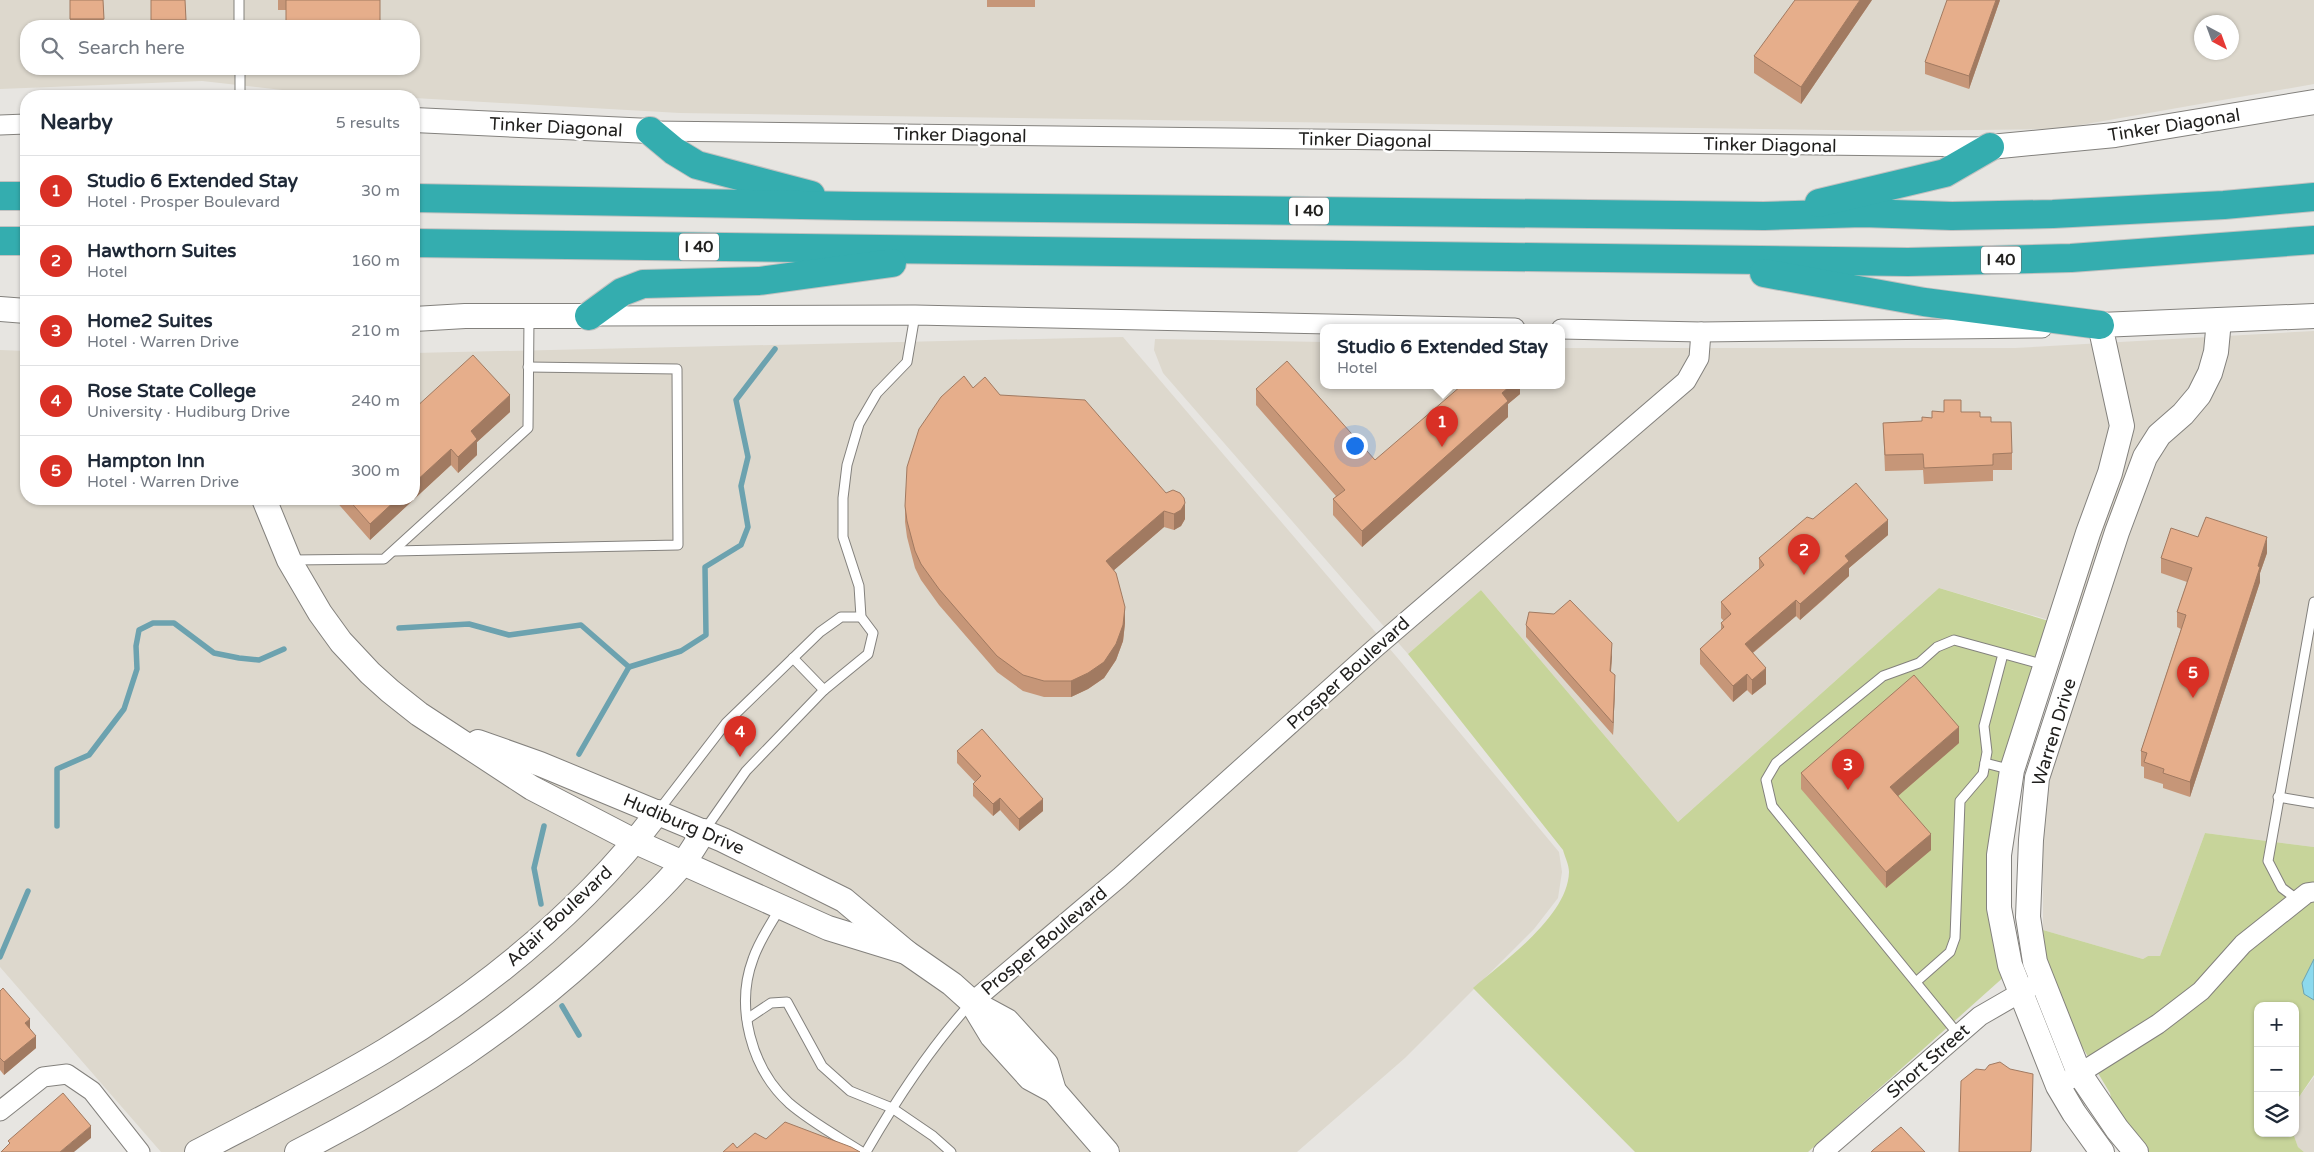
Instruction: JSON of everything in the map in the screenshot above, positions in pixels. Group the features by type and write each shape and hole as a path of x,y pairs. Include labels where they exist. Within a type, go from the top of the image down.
{"highway":[{"path":"650,131 674,151 697,165 854,206"},
{"path":"1764,216 1945,173 1990,147"},
{"path":"0,196 20,196"},
{"name":"I 40","path":"420,198 854,206 1764,216 1863,213 1952,216 2053,214 2224,205 2314,197"},
{"path":"0,241 20,240"},
{"name":"I 40","path":"420,243 1908,262 2071,258 2314,240"},
{"path":"589,316 622,292 643,284 759,281 985,251"},
{"path":"1686,258 1924,302 2100,325"}],"street":[{"name":"Tinker Diagonal","path":"420,120 650,131 1990,147 2115,135 2314,102"},
{"path":"0,125 20,124"},
{"path":"0,309 20,311"},
{"path":"420,319 529,316 915,315 1330,324"},
{"path":"1565,329 1701,332 2100,325 2314,316"},
{"name":"Warren Drive","path":"2136,1152 2112,1121 2080,1073 2035,962 2028,916 2031,840 2037,778 2117,532 2145,457 2159,435 2189,407 2210,374 2216,352 2219,320"},
{"name":"Warren Drive","path":"2100,325 2122,426 2110,473 2088,533 2012,770 2000,855 1999,908 2010,965 2058,1086 2074,1113 2102,1152"},
{"name":"Prosper Boulevard","path":"972,1002 1120,877 1374,649 1686,381 1699,358 1701,332"},
{"name":"Hudiburg Drive","path":"266,505 302,586 341,642 390,691 444,730 532,788 636,842 828,928 906,952"},
{"name":"Hudiburg Drive","path":"444,730 540,764 704,831 844,900 906,952 952,984 972,1002 1007,1022 1046,1064 1054,1091 1107,1152"},
{"name":"Adair Boulevard","path":"197,1152 342,1076 437,1017 504,967 567,914 636,842 658,812"},
{"path":"297,1152 434,1076 490,1038 559,983 593,952 683,863 704,831"},
{"path":"2058,1086 2158,1024 2201,991 2242,944 2306,896"},
{"name":"Short Street","path":"1823,1152 1980,1016 2020,992 2042,982"},
{"path":"0,1111 43,1077 67,1074 92,1091 140,1152"}],"lane":[{"path":"239,0 239,20"},
{"path":"240,75 240,90"},
{"path":"704,831 746,771 824,690 868,654 872,633 861,617 859,586 843,537 843,498 847,465 859,424 878,393 907,362 915,315"},
{"path":"289,560 384,559 528,428 529,316"},
{"path":"394,550 678,545 676,369 528,366"},
{"path":"2306,896 2282,888 2268,861 2314,602"},
{"name":"Adair Boulevard","path":"658,812 726,723 820,632 841,617 861,617"},
{"path":"1958,1034 1772,806 1766,780 1776,763 1883,676 1919,663 1937,647 1954,640 2046,665"},
{"path":"1916,982 1950,952 1955,938 1960,800 1982,774 1987,752 1984,726 2004,654"},
{"path":"793,658 824,690"},
{"path":"1985,763 2012,770"},
{"path":"2278,797 2314,803"},
{"path":"781,906 751,964 745,997 747,1019 759,1062 788,1102 808,1118 862,1152"},
{"path":"747,1019 771,1003 787,1002 822,1066 850,1091 892,1108 934,1136 951,1152"},
{"path":"866,1152 892,1108 956,1019 972,1002"}],"shaded area":[{"path":"0,0 2314,0 2314,84 2058,129 1897,131 680,113 420,98 420,90 282,90 202,81 0,89"},
{"path":"2314,331 2314,847 2205,833 2160,956 2148,956 2143,959 2043,930 2043,823 2053,762 2097,634 1939,588 1678,822 1481,590 1408,654 1163,373 1154,350 1155,339 1320,342 1320,389 1565,389 1565,348 2015,348"},
{"path":"1123,337 1401,662 1559,852 1562,872 1558,898 1534,929 1405,1058 1297,1152 161,1152 0,967 0,350 20,351 20,505 420,505 420,353"},
{"path":"2314,1077 2314,1152 2304,1152 2298,1147 2294,1137 2299,1137 2299,1097"}],"green space":[{"path":"1939,588 2052,622 2002,791 2006,975 1808,1152 1635,1152 1473,988 1517,951 1546,921 1558,905 1566,889 1569,872 1563,850 1408,654 1481,590 1678,822"},
{"path":"2205,833 2314,847 2314,1075 2299,1097 2299,1002 2254,1002 2254,1137 2294,1137 2298,1147 2304,1152 2149,1152 2114,1113 2110,1093 2072,1030 2047,964 2043,930 2143,959 2148,956 2160,956"}],"water":[{"path":"2314,959 2314,1000 2304,994 2302,983"}],"building":[{"path":"70,0 103,0 104,19 70,19"},
{"path":"151,0 185,0 186,20 151,20"},
{"path":"286,0 380,0 380,20 286,20"},
{"path":"1795,0 1860,0 1801,87 1754,56"},
{"path":"1947,0 1996,0 1969,76 1925,62"},
{"path":"473,355 510,395 471,431 477,439 458,457 451,449 420,477 420,404"},
{"path":"1287,361 1375,460 1458,389 1507,389 1502,393 1508,401 1362,531 1333,499 1345,490 1256,389"},
{"path":"964,376 973,388 985,377 1000,395 1085,400 1166,493 1173,490 1180,493 1184,498 1185,503 1181,510 1174,514 1164,511 1106,561 1116,573 1125,607 1123,625 1116,644 1104,662 1088,673 1071,681 1044,681 1023,675 997,656 939,589 921,564 915,551 905,506 907,467 919,429 941,397"},
{"path":"1944,400 1961,400 1961,412 1980,412 1980,417 1991,417 1991,422 2011,422 2012,453 1993,454 1993,465 1924,468 1923,454 1885,455 1883,423 1922,421 1922,417 1932,418 1932,411 1944,412"},
{"path":"1856,483 1888,520 1845,556 1849,561 1800,604 1796,600 1745,644 1766,668 1752,680 1747,674 1733,686 1700,649 1724,627 1721,623 1731,614 1721,602 1764,565 1759,558 1807,517 1813,519"},
{"path":"353,505 391,505 370,524"},
{"path":"2206,517 2267,537 2258,566 2260,567 2190,782 2163,773 2164,769 2144,762 2147,753 2141,751 2186,615 2177,612 2192,568 2161,558 2171,528 2198,537"},
{"path":"1570,600 1612,643 1610,671 1615,675 1613,723 1526,625 1529,612 1554,614"},
{"path":"1914,675 1959,727 1890,787 1931,834 1886,872 1801,773"},
{"path":"982,729 1043,799 1019,819 1000,798 993,804 973,784 981,776 957,751"},
{"path":"3,988 30,1019 25,1023 36,1036 4,1062 0,1058 0,991"},
{"path":"2000,1062 2010,1069 2033,1074 2031,1151 1959,1152 1961,1081 1976,1069 1985,1070 1989,1065"},
{"path":"63,1093 91,1126 60,1152 1,1152 10,1143 8,1141"},
{"path":"785,1122 860,1152 723,1152 733,1143 737,1148 755,1133 766,1139"},
{"path":"1901,1127 1925,1152 1871,1152 1873,1150"}],"waterway":[{"path":"399,628 469,624 509,635 581,625 629,667 681,651 706,635 705,567 741,545 748,527 741,486 748,457 736,400 775,349"},
{"path":"57,826 57,769 89,755 124,709 137,669 136,646 139,630 153,623 174,623 214,653 239,658 259,660 284,649"},
{"path":"579,754 629,667"},
{"path":"541,904 534,868 544,826"},
{"path":"0,957 28,891"},
{"path":"562,1006 579,1035"}],"place":[{"name":"Studio 6 Extended Stay","path":"1442,447"},
{"name":"Hawthorn Suites","path":"1804,575"},
{"name":"Hampton Inn","path":"2193,698"},
{"name":"Rose State College","path":"740,757"},
{"name":"Home2 Suites","path":"1848,790"}]}
